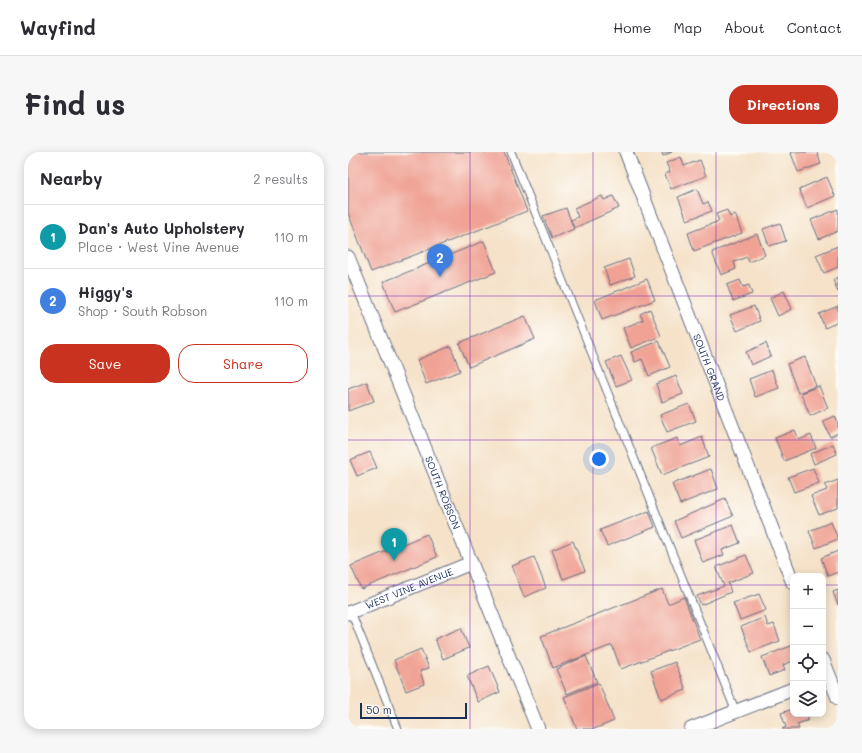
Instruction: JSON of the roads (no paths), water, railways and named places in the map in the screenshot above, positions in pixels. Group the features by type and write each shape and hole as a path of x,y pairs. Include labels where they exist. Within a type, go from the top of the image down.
{"street":[{"name":"SOUTH GRAND","path":"626,152 790,575"},
{"name":"SOUTH ROBSON","path":"348,257 538,729"},
{"name":"WEST VINE AVENUE","path":"349,613 471,563"},
{"path":"830,675 838,698"},
{"path":"692,729 790,690"}],"lane":[{"path":"511,152 736,712"},
{"path":"349,613 398,729"}],"place":[{"name":"Higgy's","path":"440,277"},
{"name":"Dan's Auto Upholstery","path":"394,561"}]}
